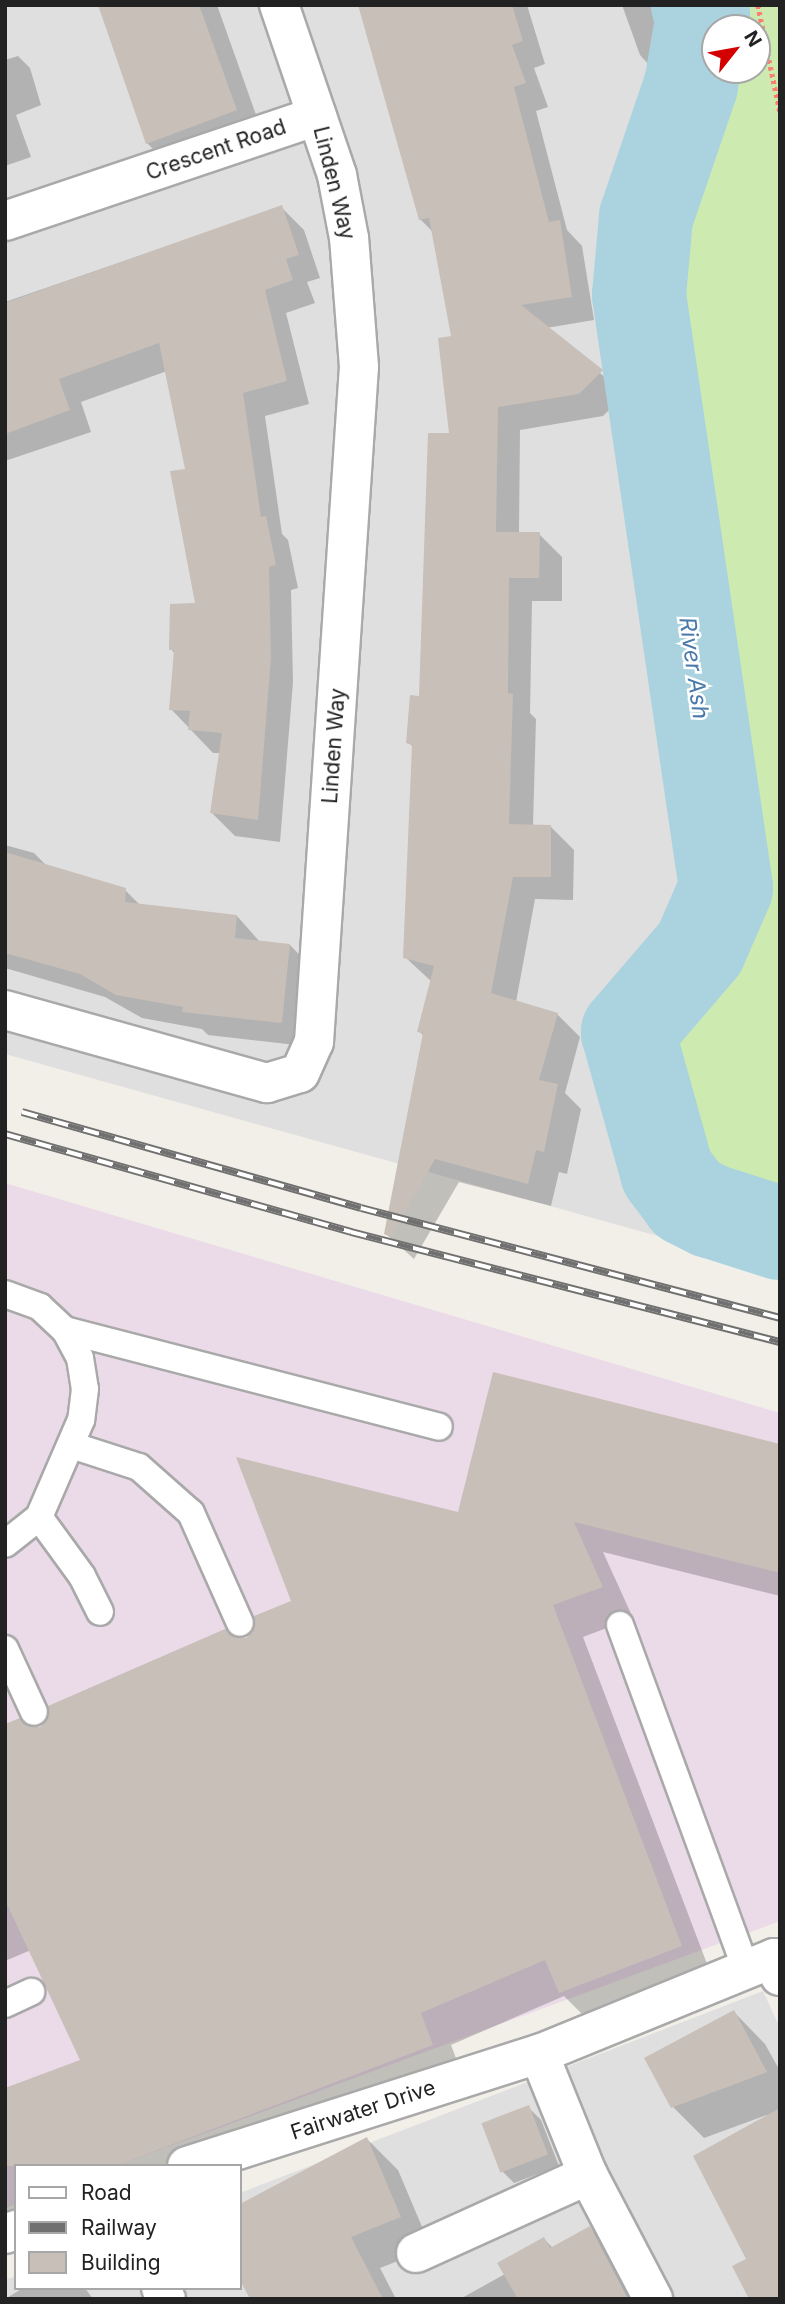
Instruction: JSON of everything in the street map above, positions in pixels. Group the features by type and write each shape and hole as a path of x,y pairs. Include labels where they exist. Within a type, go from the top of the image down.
{"street":[{"path":"279,5 317,116"},
{"name":"Crescent Road","path":"5,221 317,116"},
{"name":"Linden Way","path":"5,1010 267,1083 300,1073 314,1042 359,367 349,238 337,175 317,116"},
{"name":"Fairwater Drive","path":"193,2164 539,2054 763,1973"},
{"path":"539,2054 588,2175 653,2299"},
{"path":"416,2253 588,2175"}],"lane":[{"path":"5,1294 40,1307 65,1330 80,1358 85,1389 81,1420 39,1517 5,1544"},
{"path":"65,1330 439,1427"},
{"path":"71,1445 139,1467 191,1513 240,1623"},
{"path":"39,1517 82,1576 100,1612"},
{"path":"620,1625 763,1973"},
{"path":"5,1649 34,1712"},
{"path":"5,2004 31,1992"}],"path":[{"path":"758,5 780,112"}],"shaded area":[{"path":"5,5 698,5 702,14 691,85 646,217 639,295 726,888 700,948 628,1033 687,1199 711,1211 715,1252 5,1054"},
{"path":"5,1183 780,1413 780,1921 121,2164 14,2164 14,2205 5,2208"},
{"path":"763,1991 780,2028 780,2299 5,2299 5,2280 14,2277 14,2290 242,2290 242,2192"}],"green space":[{"path":"698,5 780,5 780,1233 711,1211 687,1199 667,1172 628,1032 700,948 726,887 639,295 646,217 691,85 701,27 701,84 771,84 771,14 702,14"}],"building":[{"path":"98,5 199,5 237,110 146,144"},
{"path":"358,5 512,5 523,41 512,45 526,83 514,87 549,222 560,220 572,297 521,305 603,370 579,394 498,407 496,532 540,532 539,578 509,578 508,693 513,694 509,824 551,825 551,877 513,877 491,993 558,1013 539,1080 558,1084 544,1152 536,1150 528,1184 435,1159 391,1237 384,1234 423,1033 417,1032 434,966 403,958 412,745 406,743 410,695 419,696 428,433 449,433 438,338 451,336 429,218 419,220"},
{"path":"282,205 299,255 286,259 293,280 265,290 287,381 243,393 261,517 266,516 276,565 269,567 271,658 258,820 210,813 222,733 188,730 190,711 169,710 174,650 169,650 170,604 195,603 170,471 185,469 159,343 59,379 70,410 5,434 5,303"},
{"path":"5,852 126,888 125,902 237,915 235,938 290,944 282,1023 182,1012 183,1007 116,995 80,974 5,953"},
{"path":"493,1372 780,1444 780,1573 574,1522 603,1587 553,1605 682,1946 559,1993 545,1960 421,2013 433,2045 121,2164 5,2166 5,2088 80,2060 5,1900 5,1724 20,1718 26,1725 40,1727 47,1720 48,1706 225,1629 231,1636 246,1638 253,1632 254,1616 291,1601 236,1457 458,1512"},
{"path":"734,2010 767,2072 671,2108 644,2058"},
{"path":"529,2105 548,2154 500,2173 481,2123"},
{"path":"780,2108 780,2299 749,2299 732,2266 746,2259 693,2156"},
{"path":"367,2137 401,2217 351,2237 383,2299 250,2299 242,2284 242,2203"},
{"path":"590,2226 628,2299 518,2299 497,2263 544,2237 550,2248"}],"waterway":[{"name":"River Ash","path":"698,5 703,15 691,85 646,217 639,295 726,888 700,948 628,1032 667,1172 687,1199 711,1211 780,1233"}],"railway":[{"path":"22,1112 361,1208 780,1318"},
{"path":"5,1134 351,1232 780,1342"}]}
